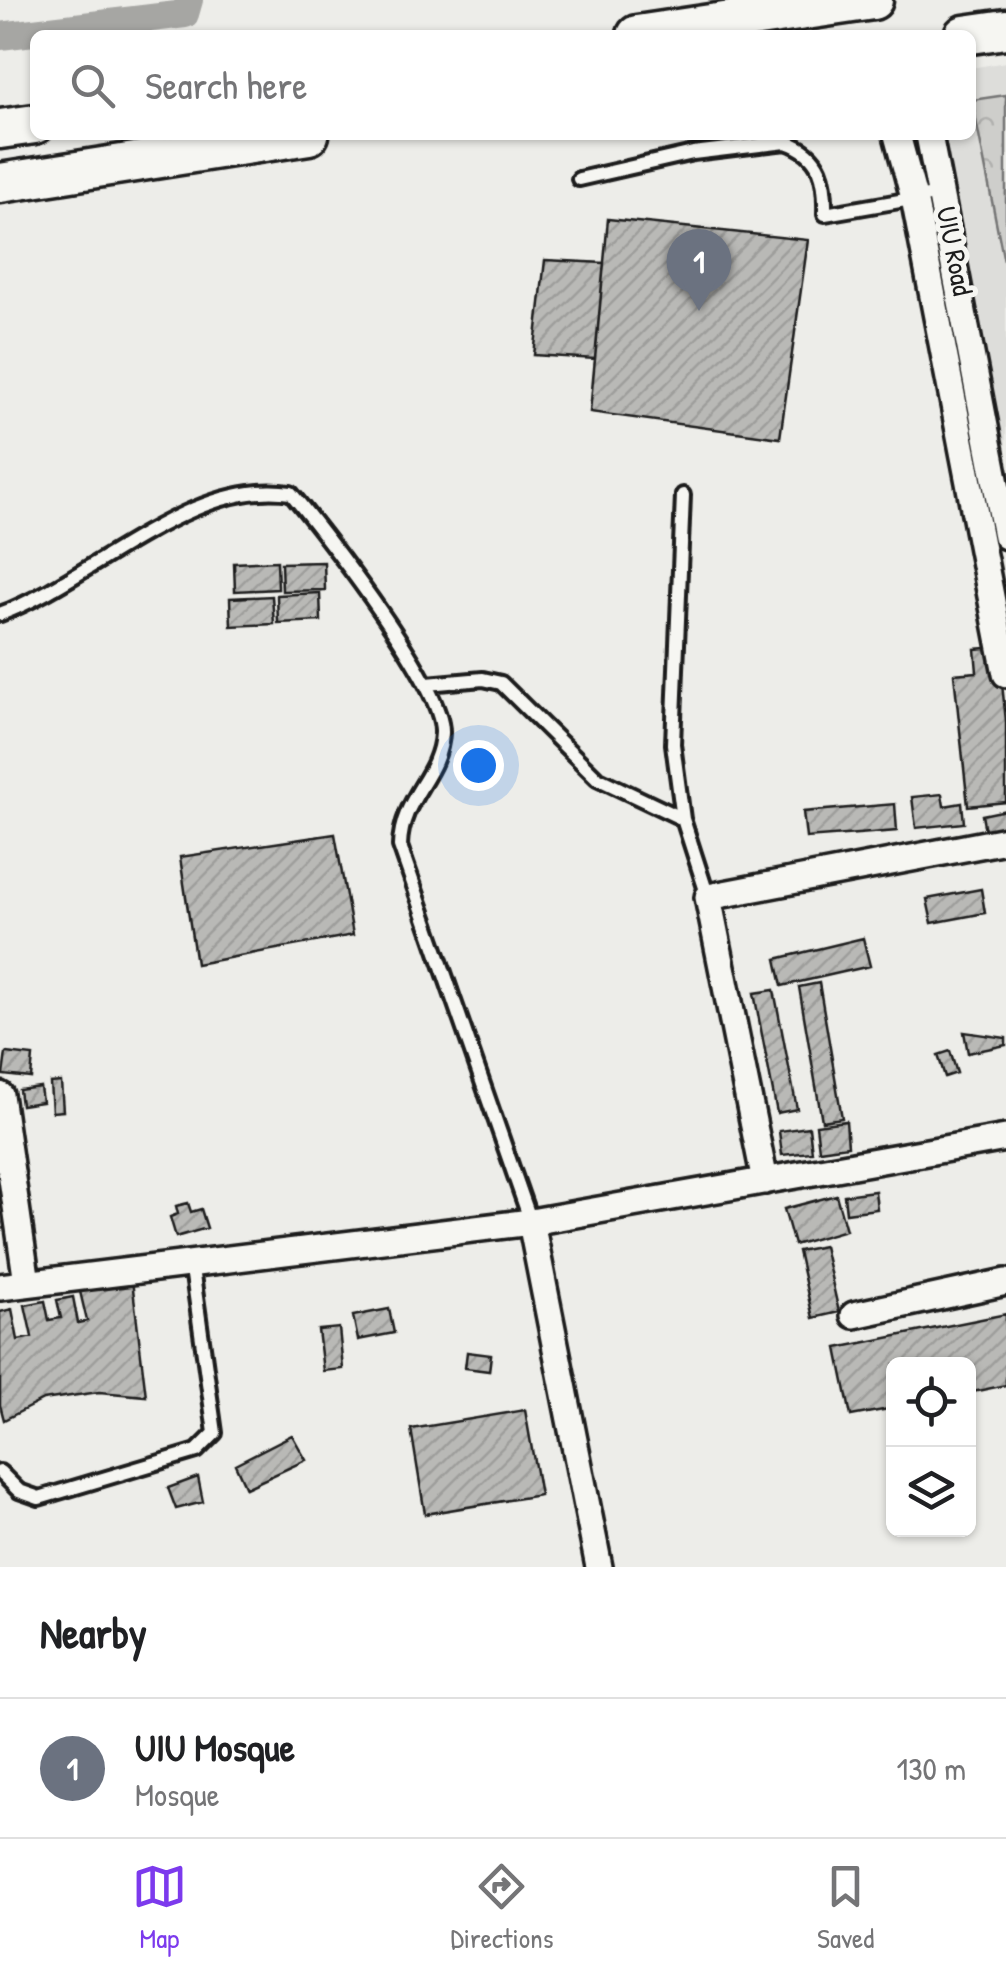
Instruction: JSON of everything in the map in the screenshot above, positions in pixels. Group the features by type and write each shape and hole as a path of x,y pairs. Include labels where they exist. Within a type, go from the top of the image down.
{"main road":[{"path":"671,30 873,0"},
{"path":"976,33 1006,29"},
{"path":"0,130 30,125"},
{"path":"0,182 276,140"}],"street":[{"name":"UIU Road","path":"899,140 927,196 978,395 1006,536"},
{"name":"UIU Road","path":"929,140 927,196 952,400 1006,674"},
{"path":"952,400 978,395"},
{"path":"765,1181 708,897 1006,840"},
{"path":"0,1095 27,1282"},
{"path":"0,1287 191,1260 531,1222 1006,1138"},
{"path":"531,1222 598,1567"},
{"path":"854,1316 1006,1282"}],"lane":[{"path":"579,178 693,153 786,142 800,147 819,165 826,184 826,214 927,196"},
{"path":"0,614 198,506 268,489 292,492 427,684 442,730 435,762 400,819 400,846 531,1222"},
{"path":"682,495 673,744 683,819 708,897"},
{"path":"427,684 483,679 501,683 596,778 683,819"},
{"path":"0,1472 19,1491 38,1498 197,1452 209,1442 215,1433 191,1260"}],"shaded area":[{"path":"1006,62 1006,506 933,140 976,140 976,67"}],"green space":[{"path":"1006,95 1006,272 976,120 976,99"}],"building":[{"path":"608,219 808,240 780,438 590,412"},
{"path":"545,260 604,263 595,359 534,355"},
{"path":"277,561 278,589 235,591 234,563"},
{"path":"324,562 325,590 282,591 281,563"},
{"path":"320,593 321,621 278,623 277,595"},
{"path":"272,596 274,624 231,626 230,598"},
{"path":"998,647 1006,721 1006,802 968,806 954,674 977,672 975,649"},
{"path":"942,794 944,806 962,803 964,823 916,828 912,797"},
{"path":"895,804 897,831 806,838 803,812"},
{"path":"1006,810 1006,826 985,831 982,815"},
{"path":"335,834 353,935 196,964 180,857"},
{"path":"981,889 985,913 932,923 927,899"},
{"path":"863,938 870,966 782,986 776,959"},
{"path":"819,983 842,1118 822,1121 799,987"},
{"path":"774,990 797,1109 777,1113 754,993"},
{"path":"964,1032 1006,1038 1006,1045 968,1053"},
{"path":"950,1051 957,1073 945,1077 938,1055"},
{"path":"6,1053 33,1056 31,1078 3,1075"},
{"path":"61,1082 63,1111 52,1112 50,1083"},
{"path":"40,1087 42,1102 21,1105 19,1090"},
{"path":"846,1121 848,1146 819,1150 816,1125"},
{"path":"809,1127 812,1152 782,1155 779,1131"},
{"path":"875,1191 877,1209 846,1213 844,1195"},
{"path":"836,1195 846,1230 794,1245 784,1209"},
{"path":"188,1203 191,1212 201,1209 207,1228 176,1237 170,1217 178,1214 176,1206"},
{"path":"824,1246 839,1312 813,1318 798,1251"},
{"path":"131,1272 146,1396 99,1392 43,1400 4,1420 0,1405 0,1312 12,1309 18,1340 32,1337 25,1305 45,1301 49,1320 61,1318 57,1300 73,1297 78,1323 87,1321 78,1283"},
{"path":"389,1309 394,1333 358,1340 353,1316"},
{"path":"1006,1314 1006,1385 976,1391 976,1357 886,1357 886,1409 851,1416 837,1348"},
{"path":"339,1328 343,1369 323,1371 318,1330"},
{"path":"467,1352 491,1355 489,1371 465,1368"},
{"path":"525,1410 540,1495 425,1514 411,1429"},
{"path":"292,1435 306,1460 246,1488 235,1464"},
{"path":"198,1477 203,1502 176,1509 168,1488"}],"waterway":[{"path":"50,30 185,14 189,0"},
{"path":"0,36 30,32"}],"place":[{"name":"UIU Mosque","path":"699,311"}]}
